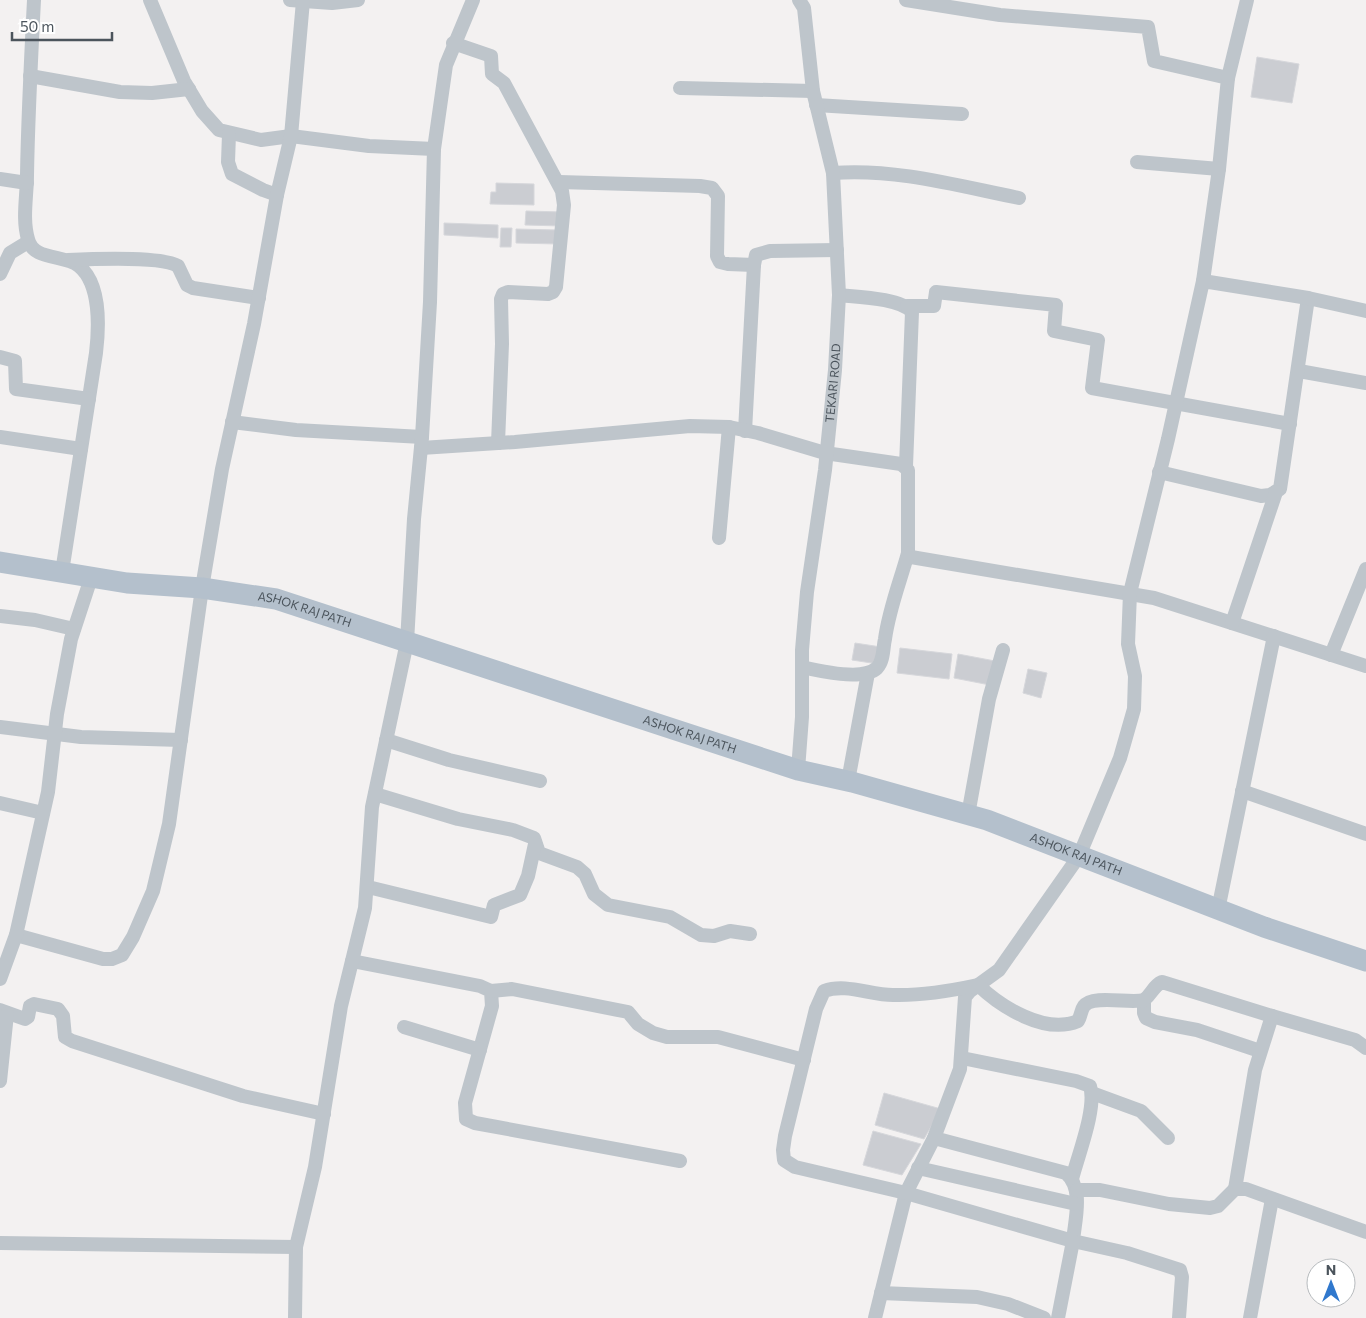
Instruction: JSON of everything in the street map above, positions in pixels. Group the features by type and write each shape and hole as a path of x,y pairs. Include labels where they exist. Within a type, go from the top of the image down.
{"main road":[{"name":"ASHOK RAJ PATH","path":"0,562 127,583 202,588 276,599 798,770 848,781 987,820 1218,910 1366,961"}],"street":[{"path":"34,0 26,130 27,183 25,218 28,242 32,249 40,254 68,260 117,259 167,262 178,266 187,285 193,288 259,298"},
{"path":"150,0 159,26 188,89 202,111 218,130 228,134 260,140 291,136 369,146 434,149"},
{"path":"16,935 103,959 112,959 122,955 137,929 153,891 169,824 202,588 222,469 259,298 291,136 296,1 331,2 358,0"},
{"path":"295,1318 296,1247 312,1184 341,1006 368,887 372,807 407,642 414,520 422,443 434,149 446,65 453,43 473,0"},
{"name":"TEKARI ROAD","path":"798,770 807,592 825,470 825,453 835,370 839,295 833,173 813,91 804,8 800,0"},
{"path":"906,0 924,1 1000,15 1148,27 1154,61 1228,78"},
{"path":"875,1318 906,1193 934,1138 956,1082 962,1058 965,997 978,985 1000,970 1078,856 1120,758 1134,709 1135,676 1128,644 1130,593 1176,404 1203,281 1219,169 1228,78 1247,0"},
{"path":"453,43 491,56 492,74 504,84 544,161 559,182 564,205 556,287 548,294 508,292 503,294 501,299 502,344 498,443"},
{"path":"30,76 120,92 152,93 188,89"},
{"path":"680,88 813,91"},
{"path":"816,105 962,114"},
{"path":"228,134 228,162 232,174 263,190 278,195"},
{"path":"1137,162 1219,169"},
{"path":"833,173 882,174 1019,198"},
{"path":"0,179 27,183"},
{"path":"559,182 700,186 712,188 718,196 717,256 720,262 754,265"},
{"path":"0,274 10,253 28,242"},
{"path":"745,430 756,256 762,252 837,250"},
{"path":"62,572 98,333 96,304 86,275 79,266 68,260"},
{"path":"1203,281 1308,298 1366,311"},
{"path":"839,295 907,306 934,306 936,292 1056,305 1054,331 1098,340 1092,388 1290,424"},
{"path":"1232,623 1276,492 1282,482 1308,298"},
{"path":"802,667 828,673 868,673 877,668 882,660 892,606 908,553 909,477 906,466 913,323 912,312 907,306"},
{"path":"0,357 15,361 16,389 88,399"},
{"path":"1299,371 1366,383"},
{"path":"232,422 422,443 498,443 690,426 729,427 825,453 906,466"},
{"path":"719,538 729,427"},
{"path":"0,437 81,449"},
{"path":"1159,472 1261,496 1276,492"},
{"path":"908,553 919,559 1154,598 1366,666"},
{"path":"1331,655 1366,569"},
{"path":"0,979 16,935 51,777 54,734 74,629 91,578"},
{"path":"0,616 35,620 74,629"},
{"path":"1218,910 1274,636"},
{"path":"968,815 989,699 1003,650"},
{"path":"848,781 868,673"},
{"path":"0,727 54,734 181,740"},
{"path":"386,740 449,760 540,781"},
{"path":"1242,791 1366,834"},
{"path":"375,794 458,819 525,834 534,838 539,852 577,866 585,874 594,894 600,901 608,905 670,917 701,935 714,936 730,931 750,934"},
{"path":"0,803 43,813"},
{"path":"368,887 491,917 494,905 520,895 528,876 535,844"},
{"path":"352,962 480,986 491,991 512,988 628,1012 638,1024 653,1033 667,1037 718,1037 804,1060"},
{"path":"978,985 1000,1005 1020,1016 1065,1024 1078,1021 1083,1007 1096,1000 1144,1000 1155,986 1162,982 1355,1040 1366,1048"},
{"path":"978,985 947,992 908,995 881,995 843,988 833,988 824,991 819,997 785,1136 784,1160 795,1167 906,1193 1180,1270 1182,1277 1179,1318"},
{"path":"491,991 492,1006 465,1103 466,1119 475,1123 680,1161"},
{"path":"1144,1000 1146,1018 1155,1022 1197,1030 1260,1051"},
{"path":"0,1082 4,1012 25,1018 28,1017 30,1006 34,1004 58,1009 63,1016 65,1037 72,1041 243,1096 324,1114"},
{"path":"934,1138 1066,1173 1074,1184 1169,1204 1210,1208 1218,1206 1235,1189 1260,1051 1272,1016"},
{"path":"404,1027 480,1050"},
{"path":"962,1058 1090,1086 1092,1093 1090,1110 1074,1184 1076,1204 1073,1241 1058,1318"},
{"path":"1092,1093 1141,1111 1168,1138"},
{"path":"918,1168 1076,1204"},
{"path":"1235,1189 1246,1189 1366,1232"},
{"path":"1250,1318 1272,1199"},
{"path":"0,1243 296,1247"},
{"path":"881,1292 977,1296 1008,1304 1044,1318"}],"building":[{"path":"1257,57 1299,64 1292,103 1251,97"},
{"path":"496,183 534,184 534,205 490,204 491,192 496,192"},
{"path":"526,211 562,212 562,226 525,225"},
{"path":"444,223 498,225 498,238 444,235"},
{"path":"501,228 512,228 511,247 500,247"},
{"path":"516,229 558,230 558,244 516,243"},
{"path":"855,643 881,647 878,664 852,660"},
{"path":"900,648 952,654 949,679 897,673"},
{"path":"958,654 995,661 990,685 954,678"},
{"path":"1028,669 1047,673 1041,698 1023,693"},
{"path":"884,1093 941,1109 924,1139 875,1125"},
{"path":"873,1131 921,1144 902,1175 863,1165"}]}
